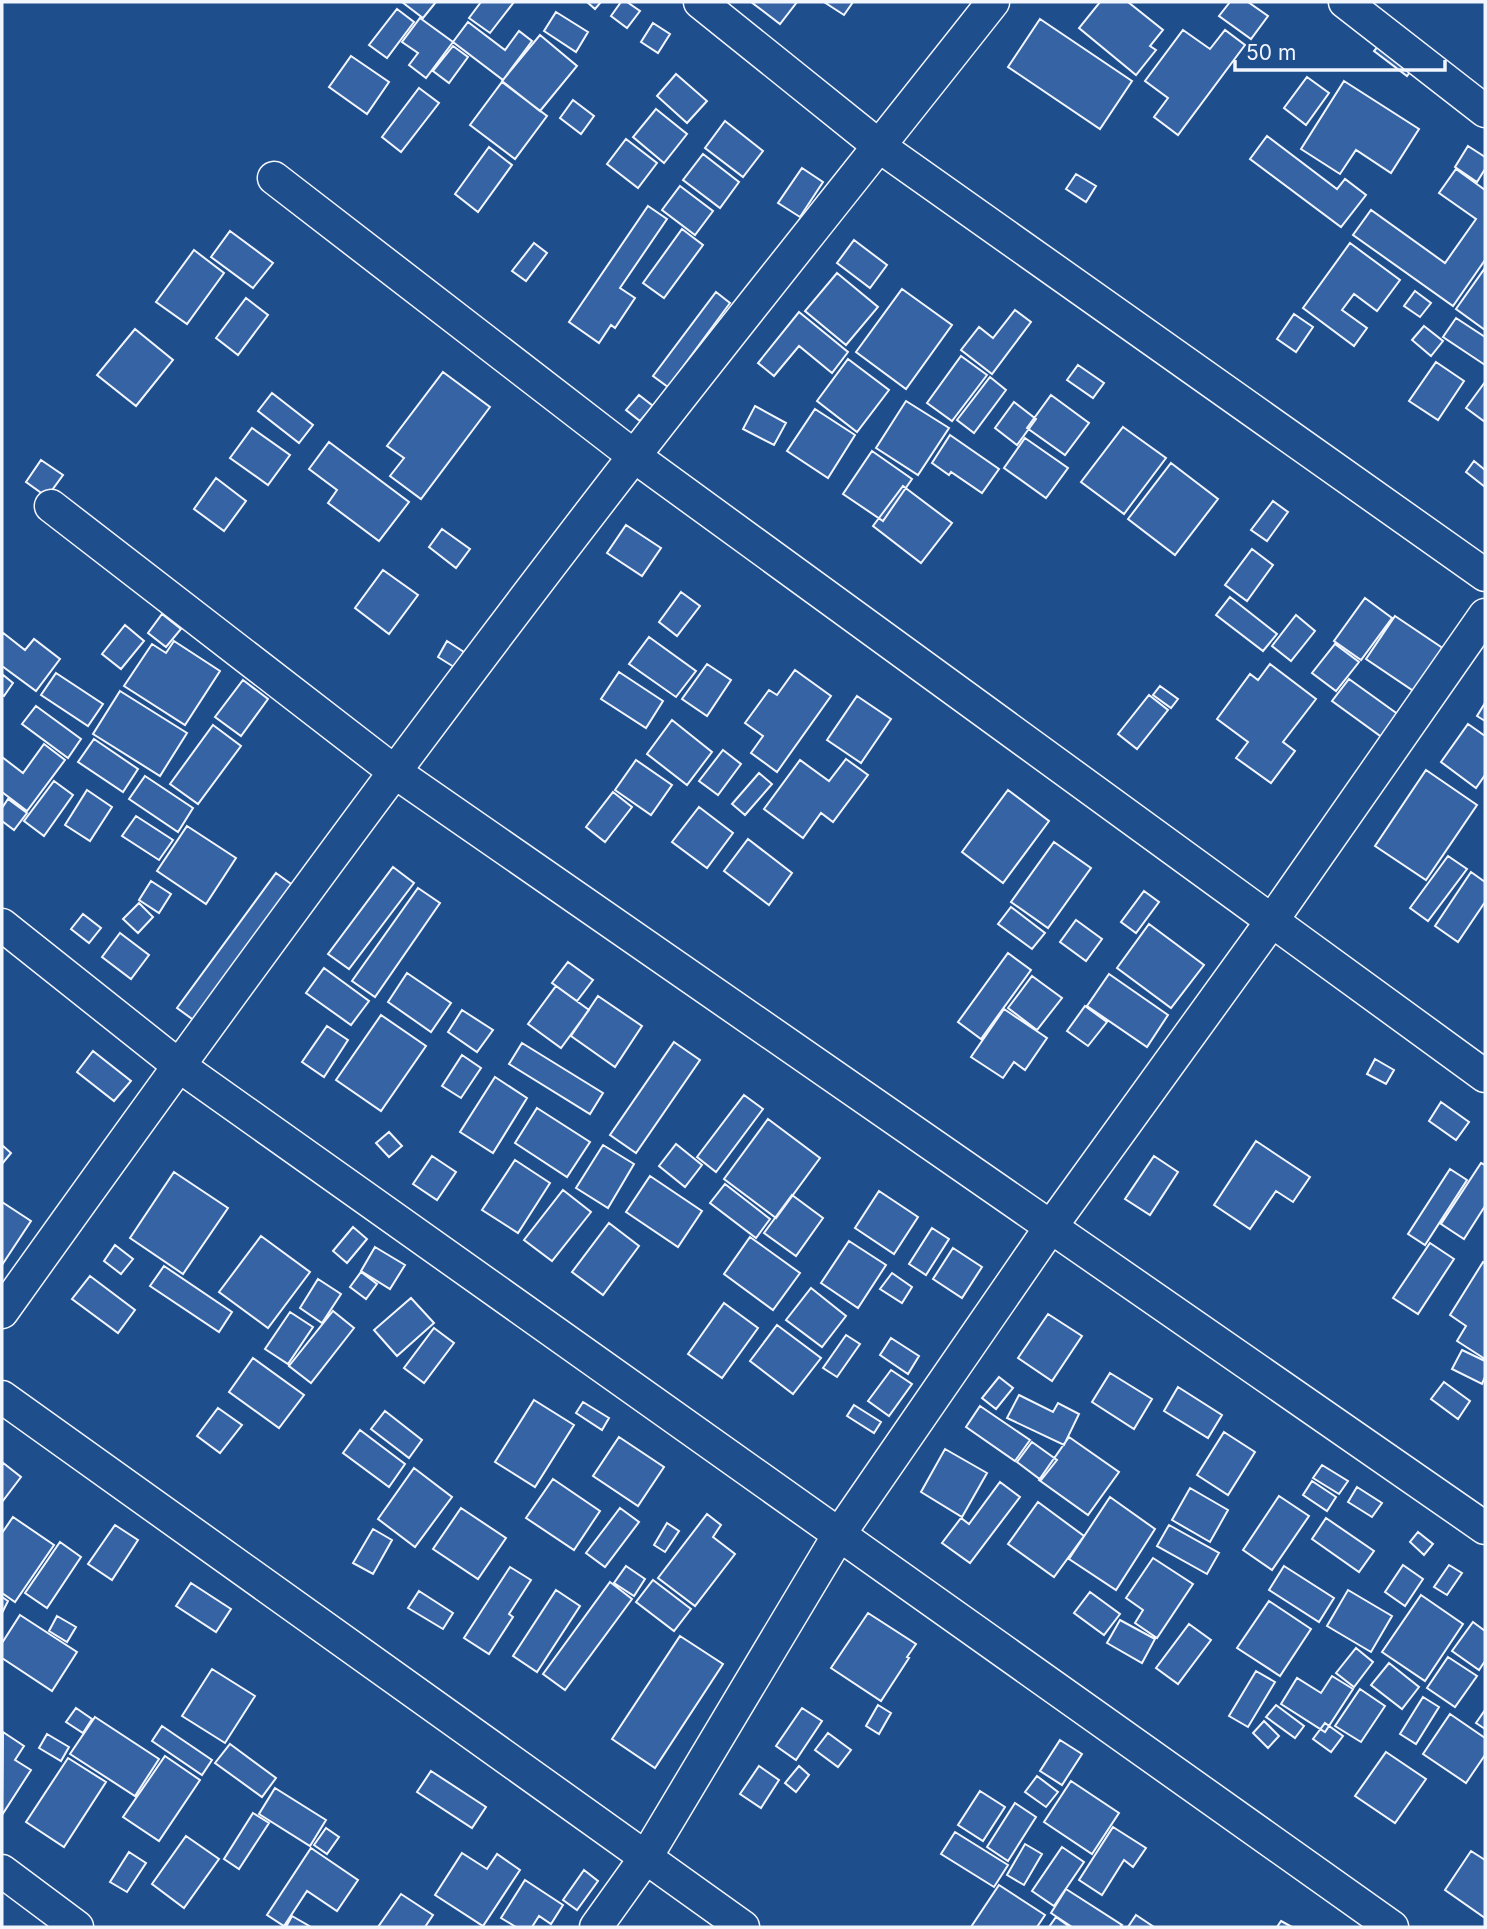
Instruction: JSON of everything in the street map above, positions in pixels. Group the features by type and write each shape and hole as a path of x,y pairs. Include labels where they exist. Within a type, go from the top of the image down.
{"street":[{"path":"700,2 879,146 1485,576"},
{"path":"2,1312 178,1065 634,456 993,2"},
{"path":"1345,2 1485,111"},
{"path":"274,178 634,456 1485,1076"},
{"path":"51,506 395,772 1485,1528"},
{"path":"596,1927 646,1857 840,1533 1050,1228 1271,922 1485,615"},
{"path":"2,925 178,1065 1392,1927"},
{"path":"2,1397 743,1927"},
{"path":"2,1871 77,1927"}],"building":[{"path":"402,2 436,2 423,18"},
{"path":"481,2 514,2 490,33 469,18"},
{"path":"587,2 601,2 595,9"},
{"path":"621,2 627,2 640,11 627,28 611,16"},
{"path":"751,2 797,2 780,24"},
{"path":"824,2 853,2 844,15"},
{"path":"1100,2 1128,2 1163,30 1150,46 1156,50 1136,75 1079,28"},
{"path":"1230,2 1248,2 1268,16 1251,39 1219,16"},
{"path":"397,9 414,22 387,58 369,45"},
{"path":"556,12 588,32 576,52 544,31"},
{"path":"420,18 453,42 426,78 409,65 418,53 402,42"},
{"path":"1040,19 1132,81 1100,129 1008,67"},
{"path":"468,22 505,50 519,31 532,41 503,80 453,42"},
{"path":"653,23 670,34 658,53 641,42"},
{"path":"1183,30 1210,49 1225,30 1245,45 1178,135 1154,117 1168,98 1145,81"},
{"path":"540,35 577,66 540,111 502,81"},
{"path":"1384,39 1416,64 1407,76 1374,51"},
{"path":"453,46 468,57 449,83 433,71"},
{"path":"351,56 389,82 367,114 329,87"},
{"path":"676,74 707,101 687,123 657,96"},
{"path":"1307,77 1329,93 1306,125 1284,108"},
{"path":"1344,81 1419,129 1391,173 1356,150 1340,174 1301,149"},
{"path":"502,82 547,116 515,159 470,125"},
{"path":"419,88 439,103 401,152 382,137"},
{"path":"573,100 594,116 581,134 560,118"},
{"path":"656,109 687,134 664,163 633,137"},
{"path":"725,121 763,151 743,177 705,148"},
{"path":"1267,136 1337,189 1345,179 1366,195 1341,227 1250,159"},
{"path":"626,139 657,163 638,188 607,164"},
{"path":"1468,146 1485,157 1485,169 1477,182 1455,167"},
{"path":"489,147 512,165 478,212 455,194"},
{"path":"703,154 739,182 720,208 683,180"},
{"path":"802,168 823,182 800,217 778,203"},
{"path":"1456,169 1485,190 1485,260 1453,306 1353,235 1371,210 1445,263 1476,219 1439,193"},
{"path":"1076,174 1096,186 1086,202 1066,189"},
{"path":"680,186 713,211 695,235 662,210"},
{"path":"648,206 667,219 620,288 635,298 615,328 611,325 599,343 569,322"},
{"path":"682,229 703,245 664,298 643,283"},
{"path":"230,231 273,263 253,288 211,257"},
{"path":"854,240 887,265 870,288 837,263"},
{"path":"534,243 547,253 526,281 512,271"},
{"path":"1350,243 1400,280 1377,311 1354,294 1342,310 1367,328 1354,346 1303,308"},
{"path":"194,250 224,273 187,324 156,302"},
{"path":"1485,268 1485,330 1456,309"},
{"path":"837,273 878,307 846,345 805,311"},
{"path":"902,289 952,325 906,389 856,352"},
{"path":"1415,291 1431,303 1420,317 1404,306"},
{"path":"716,292 730,303 668,387 653,376"},
{"path":"246,298 268,315 238,355 216,338"},
{"path":"1015,310 1031,322 992,374 961,350 979,327 993,338"},
{"path":"799,312 848,352 832,373 799,346 774,376 758,363"},
{"path":"1294,314 1313,327 1296,352 1277,339"},
{"path":"1456,318 1485,337 1485,365 1443,337"},
{"path":"1424,326 1443,341 1431,356 1412,340"},
{"path":"135,329 173,360 136,406 97,375"},
{"path":"961,356 987,375 952,421 927,403"},
{"path":"848,359 889,390 857,432 817,401"},
{"path":"1436,362 1464,381 1438,420 1409,401"},
{"path":"1078,365 1104,383 1093,398 1067,380"},
{"path":"443,372 490,407 421,499 390,476 404,458 387,446"},
{"path":"990,377 1006,390 974,433 957,420"},
{"path":"1485,382 1485,422 1466,408"},
{"path":"272,393 313,425 299,443 258,411"},
{"path":"639,395 653,406 640,421 626,410"},
{"path":"1051,395 1089,423 1065,455 1027,428"},
{"path":"906,401 949,428 918,475 876,448"},
{"path":"1014,402 1036,419 1017,445 995,428"},
{"path":"755,406 786,423 774,445 743,429"},
{"path":"815,409 855,435 828,478 787,451"},
{"path":"1123,427 1166,458 1124,514 1081,482"},
{"path":"252,428 290,455 268,485 230,458"},
{"path":"950,435 999,469 982,493 932,463"},
{"path":"1025,438 1068,468 1046,498 1004,468"},
{"path":"329,442 409,502 379,541 328,503 337,490 309,469"},
{"path":"872,451 912,479 883,521 843,494"},
{"path":"41,460 63,475 47,497 26,482"},
{"path":"1474,461 1485,470 1485,487 1466,472"},
{"path":"1171,463 1218,499 1175,555 1128,519"},
{"path":"216,478 246,501 224,531 194,509"},
{"path":"903,486 952,523 921,563 873,526"},
{"path":"1273,501 1288,512 1267,541 1251,530"},
{"path":"626,525 661,548 642,576 607,553"},
{"path":"442,529 470,549 456,568 429,547"},
{"path":"1252,549 1273,565 1247,601 1225,585"},
{"path":"383,570 418,595 389,634 355,608"},
{"path":"681,592 700,606 677,636 659,622"},
{"path":"1230,597 1277,634 1263,651 1216,615"},
{"path":"1365,598 1392,618 1361,660 1334,641"},
{"path":"162,614 181,629 166,647 148,633"},
{"path":"1296,615 1315,631 1291,661 1272,646"},
{"path":"1395,616 1447,651 1418,694 1366,659"},
{"path":"125,625 144,641 121,669 102,654"},
{"path":"2,632 25,650 34,639 60,659 36,691 2,666"},
{"path":"649,637 696,671 676,697 629,664"},
{"path":"174,641 220,671 185,725 124,686 152,644 166,653"},
{"path":"447,641 464,652 454,667 438,657"},
{"path":"1335,644 1359,662 1336,691 1312,673"},
{"path":"707,664 731,680 707,716 682,699"},
{"path":"1270,664 1316,699 1283,742 1295,751 1271,783 1236,758 1248,742 1217,719 1250,674 1258,680"},
{"path":"795,670 831,696 777,772 751,753 763,736 745,723 769,690 777,695"},
{"path":"619,672 663,701 646,728 601,699"},
{"path":"56,673 103,704 88,726 41,695"},
{"path":"2,674 13,683 4,696 2,695"},
{"path":"1349,679 1399,715 1383,738 1332,701"},
{"path":"243,680 268,699 241,736 215,717"},
{"path":"1160,686 1178,699 1171,708 1153,695"},
{"path":"120,691 187,733 160,776 93,734"},
{"path":"1149,695 1168,710 1137,749 1118,734"},
{"path":"857,696 891,719 861,763 827,740"},
{"path":"1485,703 1485,721 1477,716"},
{"path":"36,706 81,739 68,758 22,724"},
{"path":"672,720 712,752 687,785 647,754"},
{"path":"1468,724 1485,736 1485,775 1476,788 1441,762"},
{"path":"213,725 241,746 198,804 170,784"},
{"path":"94,739 138,769 123,792 78,762"},
{"path":"44,744 65,760 27,811 2,792 2,757 23,773"},
{"path":"723,750 741,764 718,795 699,781"},
{"path":"846,759 868,775 833,822 821,813 803,838 764,809 800,760 829,781"},
{"path":"636,760 672,785 651,815 615,790"},
{"path":"1426,770 1477,805 1426,880 1375,846"},
{"path":"759,773 772,784 745,815 732,804"},
{"path":"145,776 193,808 178,832 129,799"},
{"path":"54,781 73,795 44,836 24,821"},
{"path":"87,790 112,807 90,841 65,825"},
{"path":"1008,790 1049,821 1003,883 962,852"},
{"path":"613,792 632,807 605,842 586,827"},
{"path":"8,799 27,813 14,830 2,821 2,808"},
{"path":"699,807 733,833 707,868 672,842"},
{"path":"136,816 173,840 159,860 122,836"},
{"path":"187,826 236,858 206,904 157,871"},
{"path":"748,839 792,873 769,905 724,871"},
{"path":"1054,842 1091,868 1048,928 1011,902"},
{"path":"1448,856 1467,869 1428,921 1410,908"},
{"path":"393,867 414,883 349,969 328,954"},
{"path":"1471,872 1485,882 1485,902 1458,942 1435,926"},
{"path":"276,873 298,889 199,1024 177,1008"},
{"path":"151,881 171,894 159,913 139,900"},
{"path":"418,888 440,903 375,997 352,981"},
{"path":"1144,891 1159,902 1136,933 1121,922"},
{"path":"139,903 153,917 138,933 123,919"},
{"path":"1011,907 1045,933 1032,949 998,924"},
{"path":"83,914 101,928 89,943 71,929"},
{"path":"1076,920 1102,939 1086,961 1060,942"},
{"path":"1149,924 1204,965 1171,1008 1117,968"},
{"path":"120,933 149,955 131,979 102,957"},
{"path":"1008,953 1031,970 981,1039 958,1022"},
{"path":"568,962 593,980 577,1001 552,983"},
{"path":"324,968 369,1001 351,1025 306,993"},
{"path":"407,973 451,1003 431,1032 388,1002"},
{"path":"1109,974 1168,1015 1147,1047 1087,1006"},
{"path":"1032,976 1062,998 1037,1030 1008,1008"},
{"path":"556,986 589,1010 561,1048 528,1024"},
{"path":"598,996 642,1026 615,1067 571,1036"},
{"path":"1085,1006 1107,1022 1088,1046 1067,1031"},
{"path":"1004,1009 1047,1038 1025,1070 1014,1062 1003,1078 971,1057"},
{"path":"462,1010 493,1030 477,1052 448,1032"},
{"path":"381,1015 426,1046 381,1111 336,1080"},
{"path":"327,1026 348,1040 324,1077 302,1062"},
{"path":"674,1042 700,1060 636,1153 610,1135"},
{"path":"522,1043 603,1093 590,1114 509,1064"},
{"path":"93,1051 131,1081 114,1101 77,1072"},
{"path":"462,1055 481,1068 461,1098 442,1086"},
{"path":"1375,1059 1394,1070 1386,1084 1367,1074"},
{"path":"495,1077 527,1098 493,1153 460,1132"},
{"path":"744,1095 763,1109 716,1172 697,1157"},
{"path":"1441,1102 1469,1122 1456,1140 1429,1121"},
{"path":"537,1108 590,1142 567,1177 515,1143"},
{"path":"768,1119 820,1158 776,1218 724,1179"},
{"path":"389,1132 402,1146 389,1157 376,1143"},
{"path":"1256,1141 1310,1177 1293,1202 1276,1191 1250,1229 1214,1205"},
{"path":"676,1144 702,1165 685,1187 659,1166"},
{"path":"2,1145 11,1153 2,1164"},
{"path":"603,1145 634,1164 608,1208 576,1188"},
{"path":"432,1156 456,1172 437,1200 413,1184"},
{"path":"1154,1156 1178,1172 1150,1215 1125,1199"},
{"path":"515,1160 550,1183 518,1233 482,1210"},
{"path":"1481,1163 1485,1165 1485,1206 1464,1239 1441,1224"},
{"path":"1450,1169 1467,1180 1425,1245 1408,1234"},
{"path":"174,1172 228,1208 183,1274 130,1238"},
{"path":"650,1176 702,1211 678,1247 626,1212"},
{"path":"725,1184 770,1219 756,1238 710,1203"},
{"path":"563,1190 591,1212 552,1261 524,1240"},
{"path":"879,1191 918,1217 894,1254 855,1228"},
{"path":"792,1195 823,1218 796,1256 764,1233"},
{"path":"2,1202 31,1221 2,1265"},
{"path":"609,1223 639,1246 603,1295 572,1272"},
{"path":"353,1227 367,1239 347,1263 333,1251"},
{"path":"932,1228 949,1239 926,1275 909,1264"},
{"path":"261,1236 310,1272 268,1328 219,1292"},
{"path":"750,1237 800,1273 773,1310 724,1274"},
{"path":"849,1241 886,1265 858,1308 821,1283"},
{"path":"1430,1243 1454,1259 1418,1314 1393,1298"},
{"path":"115,1245 133,1259 121,1274 104,1261"},
{"path":"375,1247 405,1265 390,1289 361,1271"},
{"path":"953,1248 982,1267 962,1298 933,1279"},
{"path":"1483,1262 1485,1359 1457,1341 1466,1326 1450,1315"},
{"path":"164,1266 232,1312 219,1332 150,1286"},
{"path":"361,1272 377,1284 366,1299 350,1287"},
{"path":"892,1273 912,1287 902,1303 880,1289"},
{"path":"90,1276 135,1310 118,1333 72,1299"},
{"path":"318,1279 341,1294 322,1323 300,1308"},
{"path":"811,1288 846,1316 822,1347 786,1320"},
{"path":"411,1298 434,1323 397,1356 374,1330"},
{"path":"724,1303 758,1328 722,1378 688,1354"},
{"path":"333,1311 354,1328 311,1383 289,1366"},
{"path":"290,1312 313,1327 288,1364 265,1349"},
{"path":"1048,1314 1082,1336 1052,1381 1018,1358"},
{"path":"777,1325 821,1358 793,1394 750,1361"},
{"path":"434,1328 454,1343 424,1383 404,1368"},
{"path":"846,1335 860,1344 837,1377 823,1368"},
{"path":"891,1338 919,1356 908,1374 880,1355"},
{"path":"1462,1350 1485,1361 1482,1384 1452,1369"},
{"path":"253,1358 304,1395 279,1428 229,1392"},
{"path":"891,1370 912,1384 889,1416 868,1401"},
{"path":"1110,1373 1152,1399 1134,1429 1092,1402"},
{"path":"999,1377 1013,1388 996,1409 982,1398"},
{"path":"1444,1382 1470,1401 1458,1419 1431,1399"},
{"path":"1178,1387 1222,1415 1208,1438 1164,1411"},
{"path":"1019,1395 1053,1412 1058,1403 1079,1414 1064,1445 1007,1418"},
{"path":"534,1400 574,1425 535,1487 495,1462"},
{"path":"583,1402 609,1418 602,1430 576,1413"},
{"path":"854,1405 881,1422 874,1433 847,1416"},
{"path":"980,1406 1030,1440 1015,1461 966,1427"},
{"path":"218,1408 242,1425 220,1453 197,1436"},
{"path":"385,1411 422,1440 409,1458 371,1429"},
{"path":"360,1430 405,1464 389,1487 343,1453"},
{"path":"1224,1432 1255,1452 1228,1495 1197,1475"},
{"path":"619,1437 664,1467 638,1506 593,1476"},
{"path":"1069,1437 1119,1472 1088,1515 1039,1480"},
{"path":"1032,1442 1057,1460 1041,1480 1017,1462"},
{"path":"945,1449 987,1473 962,1517 921,1492"},
{"path":"2,1462 21,1477 2,1502"},
{"path":"1322,1465 1348,1481 1339,1494 1313,1478"},
{"path":"414,1468 452,1497 415,1547 378,1519"},
{"path":"553,1479 600,1511 574,1550 526,1518"},
{"path":"1312,1481 1336,1497 1327,1511 1303,1495"},
{"path":"1000,1482 1020,1497 970,1563 942,1543 961,1518 969,1524"},
{"path":"1357,1487 1382,1503 1372,1517 1348,1502"},
{"path":"1190,1488 1228,1510 1210,1542 1172,1520"},
{"path":"1279,1496 1309,1516 1272,1570 1243,1550"},
{"path":"1110,1497 1155,1529 1116,1590 1069,1559"},
{"path":"1038,1502 1084,1536 1054,1577 1008,1544"},
{"path":"461,1508 506,1538 478,1579 433,1549"},
{"path":"620,1508 639,1522 605,1567 586,1553"},
{"path":"707,1514 721,1525 713,1537 735,1554 695,1606 658,1578"},
{"path":"13,1517 54,1545 15,1602 2,1593 2,1533"},
{"path":"1326,1518 1374,1551 1359,1572 1312,1539"},
{"path":"667,1523 679,1531 665,1552 654,1545"},
{"path":"115,1525 138,1540 112,1580 88,1564"},
{"path":"1169,1525 1219,1553 1207,1574 1157,1546"},
{"path":"373,1529 392,1540 373,1574 353,1563"},
{"path":"1418,1532 1433,1544 1424,1555 1410,1542"},
{"path":"60,1542 81,1557 47,1608 25,1593"},
{"path":"1153,1558 1193,1584 1157,1638 1135,1623 1143,1610 1126,1598"},
{"path":"1403,1565 1423,1579 1405,1606 1385,1592"},
{"path":"1449,1565 1462,1573 1447,1595 1434,1587"},
{"path":"626,1566 645,1579 634,1596 614,1583"},
{"path":"1284,1566 1334,1598 1319,1622 1269,1590"},
{"path":"510,1567 531,1580 509,1614 513,1617 489,1654 464,1638"},
{"path":"653,1580 691,1609 674,1631 636,1602"},
{"path":"610,1582 632,1599 565,1690 543,1674"},
{"path":"191,1583 231,1609 216,1632 176,1606"},
{"path":"556,1590 580,1606 537,1672 513,1656"},
{"path":"1348,1590 1392,1616 1371,1652 1327,1626"},
{"path":"419,1591 453,1613 443,1629 408,1608"},
{"path":"1090,1592 1120,1614 1104,1635 1074,1613"},
{"path":"1421,1595 1463,1624 1425,1681 1382,1652"},
{"path":"2,1597 8,1601 2,1613"},
{"path":"1269,1601 1311,1629 1280,1676 1237,1648"},
{"path":"868,1613 916,1644 881,1701 831,1668"},
{"path":"20,1615 77,1652 52,1691 2,1658 2,1643"},
{"path":"57,1616 76,1627 67,1642 49,1631"},
{"path":"1120,1620 1155,1639 1142,1663 1107,1643"},
{"path":"1473,1622 1485,1631 1485,1661 1479,1670 1452,1651"},
{"path":"1189,1624 1211,1640 1178,1684 1156,1668"},
{"path":"680,1636 723,1664 655,1768 612,1739"},
{"path":"1356,1648 1373,1662 1354,1687 1336,1673"},
{"path":"1448,1657 1477,1676 1455,1707 1427,1688"},
{"path":"1389,1663 1419,1687 1402,1709 1371,1685"},
{"path":"212,1669 255,1696 225,1743 182,1716"},
{"path":"1256,1671 1275,1682 1248,1727 1229,1716"},
{"path":"1332,1676 1353,1689 1325,1732 1281,1704 1297,1678 1321,1693"},
{"path":"1360,1689 1385,1706 1361,1742 1335,1726"},
{"path":"1423,1697 1439,1707 1416,1744 1400,1734"},
{"path":"878,1705 891,1713 879,1734 866,1726"},
{"path":"1276,1705 1304,1726 1295,1738 1266,1717"},
{"path":"76,1708 92,1719 83,1733 66,1722"},
{"path":"802,1708 822,1721 796,1760 776,1746"},
{"path":"1485,1710 1485,1729 1476,1723"},
{"path":"1450,1714 1485,1738 1485,1755 1466,1783 1423,1754"},
{"path":"95,1717 159,1759 135,1796 70,1754"},
{"path":"1264,1721 1279,1736 1268,1748 1253,1733"},
{"path":"1325,1723 1343,1736 1331,1752 1313,1739"},
{"path":"162,1726 212,1760 202,1775 152,1741"},
{"path":"3,1732 24,1746 15,1760 31,1770 2,1815"},
{"path":"828,1733 851,1750 838,1767 815,1750"},
{"path":"47,1734 69,1747 61,1761 39,1748"},
{"path":"1060,1740 1082,1754 1062,1785 1040,1771"},
{"path":"230,1744 276,1778 262,1797 215,1763"},
{"path":"1386,1752 1426,1779 1395,1823 1355,1796"},
{"path":"165,1756 200,1780 159,1841 123,1817"},
{"path":"68,1758 106,1782 64,1847 26,1822"},
{"path":"759,1766 779,1780 761,1808 740,1794"},
{"path":"799,1766 809,1775 796,1792 785,1783"},
{"path":"431,1771 486,1807 472,1828 417,1792"},
{"path":"1037,1776 1058,1792 1046,1807 1025,1792"},
{"path":"1071,1781 1119,1813 1092,1854 1044,1822"},
{"path":"275,1788 326,1820 310,1846 259,1814"},
{"path":"980,1791 1005,1807 983,1841 958,1825"},
{"path":"1015,1803 1036,1817 1008,1861 987,1847"},
{"path":"253,1813 269,1823 239,1869 224,1859"},
{"path":"1113,1827 1146,1848 1133,1867 1124,1860 1102,1895 1079,1880"},
{"path":"326,1828 339,1837 327,1854 314,1845"},
{"path":"955,1832 1008,1865 994,1887 941,1854"},
{"path":"186,1836 219,1859 184,1908 152,1884"},
{"path":"1025,1844 1042,1854 1024,1885 1007,1875"},
{"path":"1062,1847 1084,1862 1054,1906 1032,1891"},
{"path":"311,1848 358,1880 337,1911 307,1891 284,1926 267,1915"},
{"path":"1471,1851 1485,1860 1485,1918 1445,1890"},
{"path":"129,1852 146,1863 127,1892 110,1882"},
{"path":"462,1853 487,1869 497,1854 520,1870 483,1926 435,1895"},
{"path":"584,1870 598,1881 577,1910 563,1900"},
{"path":"525,1880 563,1905 551,1924 539,1916 532,1927 516,1927 501,1918"},
{"path":"999,1885 1045,1915 1037,1927 971,1927"},
{"path":"1066,1889 1122,1925 1072,1927 1051,1913"},
{"path":"401,1894 433,1915 425,1927 378,1927"},
{"path":"1136,1915 1154,1927 1128,1927"},
{"path":"292,1916 311,1927 286,1927"},
{"path":"1056,1917 1070,1927 1049,1927"},
{"path":"1281,1921 1292,1927 1277,1927"}]}
